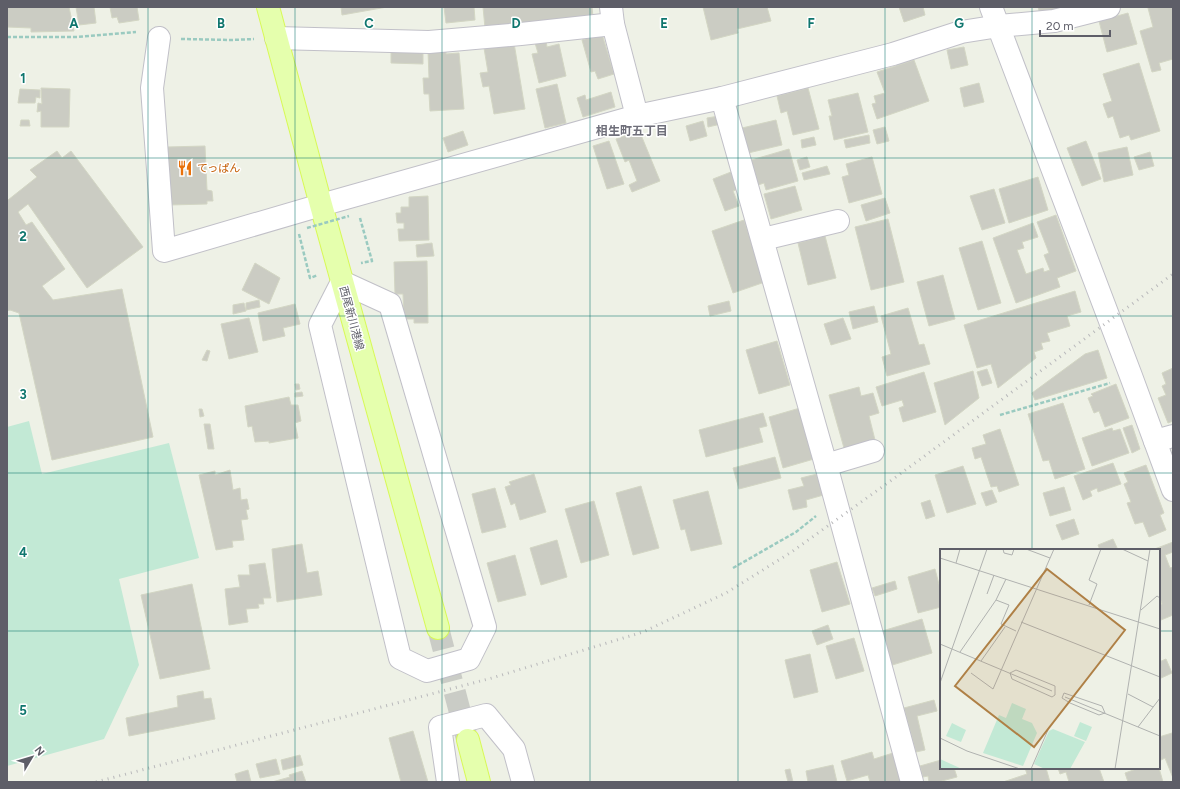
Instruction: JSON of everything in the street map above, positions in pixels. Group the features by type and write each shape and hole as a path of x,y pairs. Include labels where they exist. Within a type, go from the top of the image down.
{"main road":[{"name":"西尾新川港線","path":"268,7 320,205 438,628"},
{"path":"468,740 479,782"}],"street":[{"path":"159,38 152,88 164,251 320,205 637,116 722,98 893,54 961,32 995,17 1054,22 1109,7"},
{"path":"276,38 429,42 521,34 612,15 637,116"},
{"path":"995,17 1132,376 1164,438 1173,490"},
{"path":"722,98 826,465 912,782"},
{"path":"763,239 838,221"},
{"path":"342,282 390,304 485,627 469,659 427,671 400,658 320,325 342,282"},
{"path":"826,465 873,451"},
{"path":"448,782 440,727 486,714 514,748 523,782"}],"path":[{"path":"307,228 349,216"},
{"path":"359,216 372,261 361,263"},
{"path":"298,234 310,278"},
{"path":"1000,415 1132,376"},
{"path":"733,568 796,532 836,501"}],"green space":[{"path":"29,421 42,474 169,443 199,558 119,579 139,665 104,739 7,766 7,427"}],"building":[{"path":"7,7 69,7 74,31 31,32 31,28 7,27"},
{"path":"76,7 94,7 96,23 79,25"},
{"path":"110,7 137,7 139,20 119,23 117,17 112,18"},
{"path":"341,7 387,7 342,15"},
{"path":"444,7 474,7 475,20 446,23"},
{"path":"483,7 592,7 593,17 485,28"},
{"path":"703,7 767,7 771,21 737,29 738,33 711,40"},
{"path":"899,7 923,7 925,15 904,22"},
{"path":"1038,7 1062,7 1040,14"},
{"path":"1173,7 1173,59 1159,63 1161,70 1152,72 1140,31 1153,27 1148,8"},
{"path":"1128,13 1137,44 1107,52 1099,21"},
{"path":"602,34 614,74 598,79 595,71 591,72 582,40"},
{"path":"546,41 547,47 559,44 566,76 539,83 532,54 538,53 535,43"},
{"path":"514,43 525,109 494,114 489,86 483,87 480,73 488,72 484,48"},
{"path":"964,47 968,65 951,69 947,50"},
{"path":"391,49 423,49 423,64 391,63"},
{"path":"446,50 446,54 459,53 464,109 430,111 429,94 424,94 423,78 429,78 428,51"},
{"path":"914,60 929,101 877,119 872,104 876,103 874,96 885,93 877,72"},
{"path":"1139,63 1160,131 1131,140 1129,135 1120,138 1113,116 1108,118 1103,104 1112,101 1103,74"},
{"path":"979,83 984,102 964,107 960,88"},
{"path":"557,84 566,123 545,128 536,89"},
{"path":"41,88 70,89 69,127 41,127 41,111 37,112 38,103 42,104"},
{"path":"808,88 819,129 793,135 787,111 781,113 777,96"},
{"path":"20,89 40,90 40,98 36,97 35,103 18,103"},
{"path":"611,92 615,107 583,117 577,98 585,95 586,100"},
{"path":"858,93 868,132 834,140 829,116 832,116 828,100"},
{"path":"719,116 721,124 708,127 707,118"},
{"path":"21,120 29,120 30,126 20,126"},
{"path":"776,120 782,145 748,153 742,128"},
{"path":"703,121 707,136 690,141 686,126"},
{"path":"885,127 889,141 877,144 873,130"},
{"path":"639,130 660,181 632,192 629,185 637,181 629,160 625,162 616,139"},
{"path":"463,131 468,145 448,152 443,138"},
{"path":"869,135 870,143 846,148 844,140"},
{"path":"814,137 816,145 802,148 801,140"},
{"path":"609,141 624,184 607,189 593,146"},
{"path":"1086,141 1101,179 1082,186 1067,148"},
{"path":"205,146 207,190 212,191 213,201 207,201 207,204 169,205 167,147"},
{"path":"1127,147 1133,175 1104,182 1098,153"},
{"path":"789,149 798,181 766,190 764,183 755,186 748,161"},
{"path":"57,151 62,158 71,151 143,247 87,288 28,204 18,212 26,225 32,222 65,269 42,286 53,300 122,289 153,437 52,460 19,313 10,310 7,311 7,198 8,200 37,177 30,170"},
{"path":"1150,152 1154,166 1139,170 1134,157"},
{"path":"807,157 810,167 800,170 797,160"},
{"path":"872,157 882,194 849,203 842,177 849,175 846,164"},
{"path":"827,166 830,174 804,180 802,173"},
{"path":"731,172 738,189 733,191 739,206 725,211 713,179"},
{"path":"1038,177 1048,210 1009,223 999,189"},
{"path":"795,186 802,210 771,219 764,194"},
{"path":"994,189 1005,223 982,230 970,196"},
{"path":"428,196 429,240 399,241 398,229 404,229 404,223 397,223 396,213 401,213 401,207 409,207 409,197"},
{"path":"885,198 890,213 866,221 861,205"},
{"path":"1056,215 1076,271 1057,278 1060,287 1016,303 993,238 1033,223 1038,237 1022,242 1024,248 1017,250 1026,274 1043,268 1044,272 1050,270 1044,255 1049,253 1037,222"},
{"path":"888,219 904,282 871,290 855,227"},
{"path":"744,220 765,282 733,293 712,231"},
{"path":"825,236 836,278 808,285 798,243"},
{"path":"982,241 1001,303 978,310 959,248"},
{"path":"432,243 434,256 417,257 416,245"},
{"path":"427,261 428,323 414,323 414,319 404,319 403,294 395,294 394,262"},
{"path":"255,263 280,278 269,304 242,290"},
{"path":"943,275 955,319 929,326 917,282"},
{"path":"1075,291 1081,312 1067,316 1070,326 1047,333 1050,341 1041,343 1043,349 1034,352 1036,358 998,388 991,364 977,368 964,325"},
{"path":"259,300 260,307 246,310 246,303"},
{"path":"729,301 731,311 710,316 708,306"},
{"path":"244,303 246,311 233,314 233,305"},
{"path":"295,304 300,324 283,328 285,336 263,341 258,313"},
{"path":"874,306 878,322 853,329 849,312"},
{"path":"908,308 919,345 924,344 930,364 887,376 882,357 891,354 881,316"},
{"path":"249,318 258,352 229,359 221,324"},
{"path":"843,318 851,339 831,345 824,324"},
{"path":"777,341 790,385 759,394 746,350"},
{"path":"207,350 210,351 207,361 202,360"},
{"path":"1098,350 1107,378 1035,400 1032,393 1085,354"},
{"path":"1173,368 1173,421 1168,423 1158,398 1166,395 1162,386 1166,384 1162,373"},
{"path":"987,369 992,383 982,386 977,372"},
{"path":"973,371 979,398 945,425 934,383"},
{"path":"924,372 936,412 903,422 899,408 904,406 902,400 882,406 876,387"},
{"path":"295,384 299,384 300,389 296,390"},
{"path":"1116,384 1129,418 1105,427 1099,411 1094,413 1088,398 1093,396 1091,394"},
{"path":"859,387 861,396 873,393 879,413 869,416 875,440 844,448 829,395"},
{"path":"302,392 303,396 295,397 295,393"},
{"path":"289,397 291,405 298,405 301,421 295,423 298,438 269,443 269,441 255,442 252,426 248,427 245,406"},
{"path":"1063,403 1085,469 1055,479 1049,460 1043,461 1028,414"},
{"path":"800,408 814,459 783,468 769,417"},
{"path":"199,409 202,409 204,416 200,417"},
{"path":"763,413 767,426 759,428 763,442 706,457 699,430"},
{"path":"204,424 210,424 214,449 208,449"},
{"path":"1132,425 1140,449 1132,453 1123,428"},
{"path":"1112,428 1113,431 1120,429 1129,453 1092,466 1082,438"},
{"path":"1000,429 1019,485 999,492 997,486 991,487 981,457 975,459 972,448 986,444 983,435"},
{"path":"775,457 781,478 739,489 733,468"},
{"path":"1113,463 1121,484 1098,492 1097,488 1090,491 1092,496 1083,500 1074,476"},
{"path":"1146,465 1164,513 1160,515 1166,530 1149,537 1143,522 1135,524 1127,503 1131,502 1124,484 1128,482 1124,473"},
{"path":"963,466 976,504 947,513 935,475"},
{"path":"230,470 233,490 240,488 241,500 247,499 249,509 246,510 248,519 241,520 244,540 232,541 233,547 216,550 199,475 215,471 215,475"},
{"path":"821,473 827,494 806,500 807,507 793,510 788,490 804,486 801,478"},
{"path":"534,474 546,512 520,520 515,503 511,505 505,487 511,485 509,482"},
{"path":"641,486 659,548 633,555 616,493"},
{"path":"1064,487 1071,510 1050,516 1043,493"},
{"path":"495,488 506,527 482,533 472,494"},
{"path":"992,490 997,502 986,506 981,493"},
{"path":"708,491 722,544 691,551 685,529 681,530 673,500"},
{"path":"930,500 935,516 926,519 921,503"},
{"path":"594,501 609,555 581,563 565,509"},
{"path":"1074,519 1079,534 1062,540 1056,525"},
{"path":"1113,539 1118,549 1100,549 1098,545"},
{"path":"557,540 567,577 541,585 530,548"},
{"path":"1173,542 1173,552 1165,555 1170,568 1173,567 1173,615 1161,620 1160,605 1162,604 1160,598 1160,549 1155,549"},
{"path":"302,544 307,573 318,571 322,595 277,602 272,549"},
{"path":"515,555 526,595 498,602 487,563"},
{"path":"837,562 850,604 822,612 810,570"},
{"path":"265,563 271,598 263,598 264,604 258,604 259,608 246,609 248,622 229,625 225,589 240,587 238,575 250,575 249,565"},
{"path":"935,569 940,588 940,607 918,613 908,577"},
{"path":"895,581 897,589 875,596 872,588"},
{"path":"192,584 210,669 160,679 141,595"},
{"path":"922,619 932,653 889,666 879,632"},
{"path":"828,625 833,639 817,645 812,631"},
{"path":"854,638 864,671 836,679 826,646"},
{"path":"810,654 818,692 794,698 785,660"},
{"path":"1166,659 1172,673 1160,679 1160,662"},
{"path":"203,691 204,699 211,698 215,719 129,736 126,718 178,707 177,696"},
{"path":"934,700 937,711 917,716 925,750 916,752 904,708"},
{"path":"413,731 428,782 401,782 389,738"},
{"path":"1172,733 1173,735 1173,778 1165,758 1161,760 1160,757 1160,737"},
{"path":"872,752 874,759 893,753 901,782 870,782 868,775 847,781 841,761"},
{"path":"300,755 303,765 283,770 281,760"},
{"path":"276,759 280,774 260,778 256,764"},
{"path":"940,760 940,769 954,769 957,777 938,782 929,782 928,776 923,777 920,766"},
{"path":"833,765 837,782 808,782 806,771"},
{"path":"790,769 793,782 788,782 785,770"},
{"path":"1025,769 1046,769 1050,782 1003,782 1027,774"},
{"path":"1058,769 1099,769 1104,782 1069,782 1066,772 1060,774"},
{"path":"1136,769 1159,769 1163,782 1128,782 1125,773"},
{"path":"248,770 251,782 237,782 235,774"},
{"path":"302,771 306,782 272,782 290,777 289,775"}],"tunnel":[{"path":"438,628 467,739"}],"railway":[{"path":"96,782 492,678 643,632 726,593 790,553 1173,274"}],"place":[{"name":"てっぱん","path":"185,168"}],"district":[{"name":"相生町五丁目","path":"632,131"}]}
